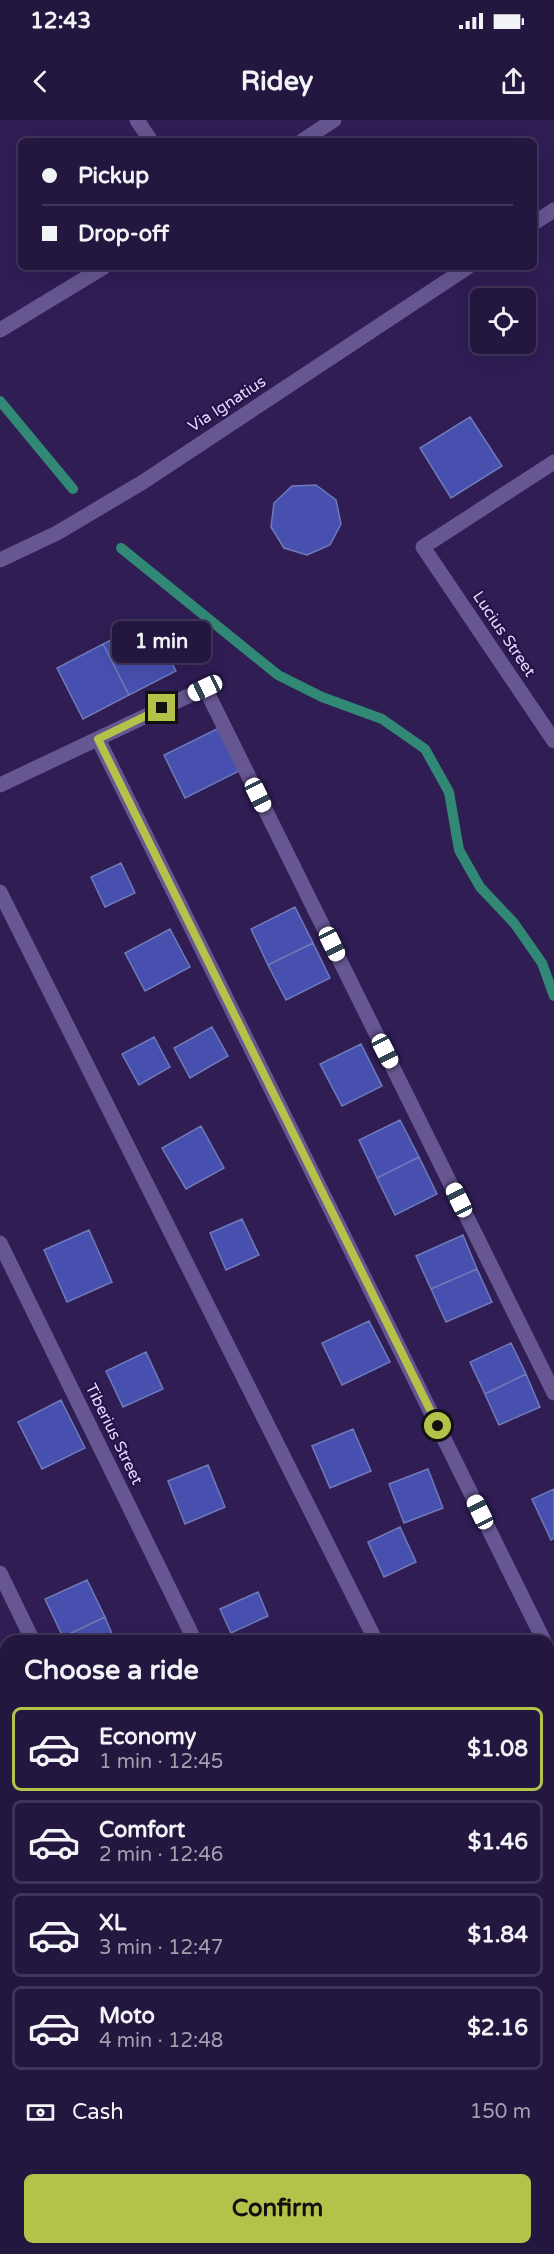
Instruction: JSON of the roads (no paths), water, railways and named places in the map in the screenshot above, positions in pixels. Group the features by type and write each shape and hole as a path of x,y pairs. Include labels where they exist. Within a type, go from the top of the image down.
{"street":[{"path":"137,120 149,138"},
{"path":"307,138 334,120"},
{"path":"537,221 554,210"},
{"path":"4,328 99,270"},
{"name":"Via Ignatius","path":"0,560 57,533 143,482 463,270"},
{"name":"Lucius Street","path":"554,462 423,547 554,741"},
{"path":"0,785 205,688 554,1393"},
{"path":"98,739 541,1635"},
{"path":"0,892 373,1635"},
{"name":"Tiberius Street","path":"0,1243 192,1635"},
{"path":"0,1573 30,1635"}],"waterway":[{"path":"0,401 73,489"},
{"path":"121,548 278,675 322,697 382,719 425,749 449,792 459,850 480,887 514,923 542,963 554,996"}]}
